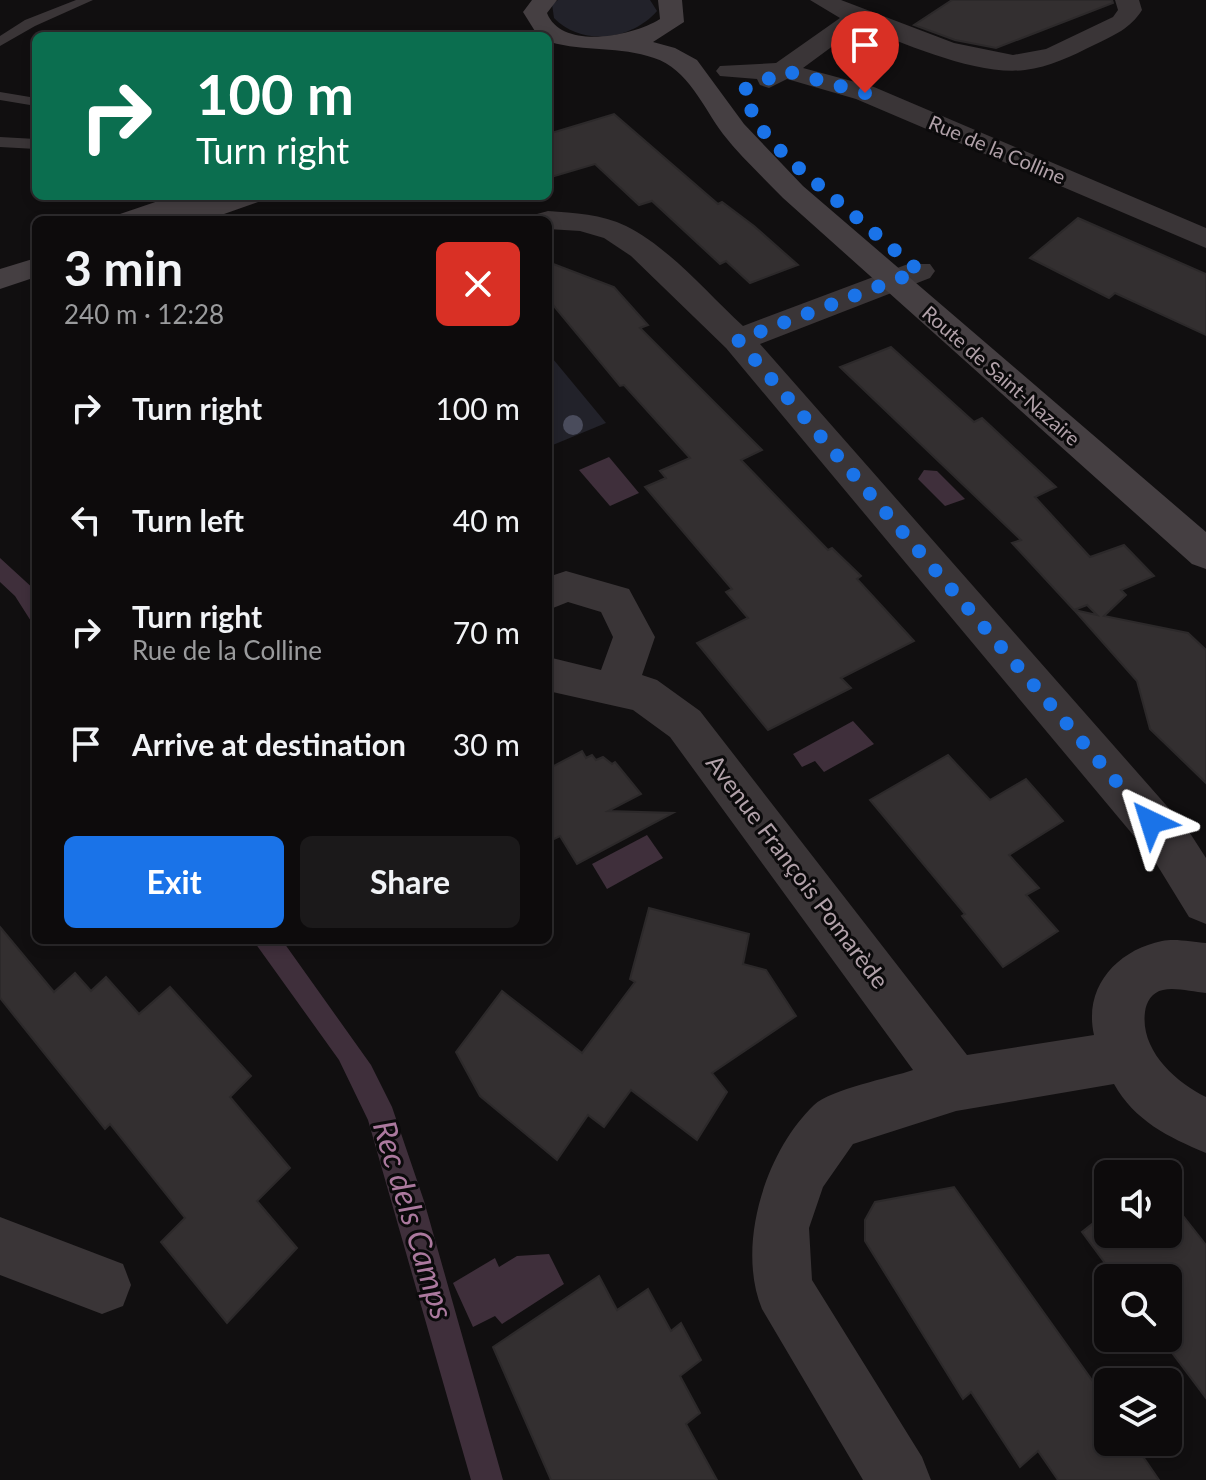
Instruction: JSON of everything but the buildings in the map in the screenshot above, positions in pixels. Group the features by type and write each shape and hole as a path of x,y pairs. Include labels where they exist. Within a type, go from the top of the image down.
{"street":[{"path":"822,0 940,45 1013,63 1037,60 1122,22 1130,10 1127,0"},
{"path":"552,57 591,44 623,42 659,31 671,11"},
{"name":"Route de Saint-Nazaire","path":"671,11 736,81 757,124 787,158 905,276 1206,554"},
{"path":"696,74 721,87 786,71 858,16"},
{"path":"535,18 561,37 591,44"},
{"name":"Route de Saint-Nazaire","path":"623,42 666,53 688,65 734,130 767,166 1206,516"},
{"name":"Rue de la Colline","path":"786,71 865,93 1206,239"},
{"path":"143,216 190,200"},
{"path":"190,216 236,200"},
{"path":"552,220 583,222 615,232 642,250 738,340 1171,845 1206,901"},
{"path":"0,261 32,250"},
{"path":"0,279 32,268"},
{"path":"738,340 905,276"},
{"path":"552,592 566,586 615,600 634,637 615,691"},
{"name":"Avenue François Pomarède","path":"552,675 615,691 642,693 685,724 956,1084"},
{"path":"1206,968 1176,962 1151,967 1131,980 1119,1001 1117,1028 1124,1056 1139,1082 1161,1104 1206,1126"},
{"path":"899,1480 783,1288 780,1228 800,1171 835,1122 956,1084 1124,1056"},
{"path":"0,1246 102,1285"}],"lane":[{"path":"0,42 30,23 87,0"},
{"path":"0,96 32,101"},
{"path":"0,142 32,144"}],"shaded area":[{"path":"558,0 650,0 657,11 647,21 621,34 592,36 565,27 554,18 552,4"},
{"path":"552,358 606,423 552,445"}],"water":[{"path":"609,457 639,493 610,506 579,470"},
{"path":"924,470 937,471 965,499 945,506 918,479"},
{"path":"0,558 32,587 32,623 15,596 0,582"},
{"path":"853,721 874,744 824,772 815,761 802,767 793,754"},
{"path":"647,835 663,858 607,889 592,864"},
{"name":"Rec dels Camps","path":"256,944 285,944 371,1065 392,1107 424,1201 503,1480 471,1480 368,1120 339,1060"},
{"path":"549,1254 564,1284 502,1324 495,1316 473,1327 453,1283 495,1258 499,1267 517,1256"}],"route":[{"path":"865,93 812,75 786,71 743,90 757,124 787,158 919,271 738,340 1151,822"}]}
